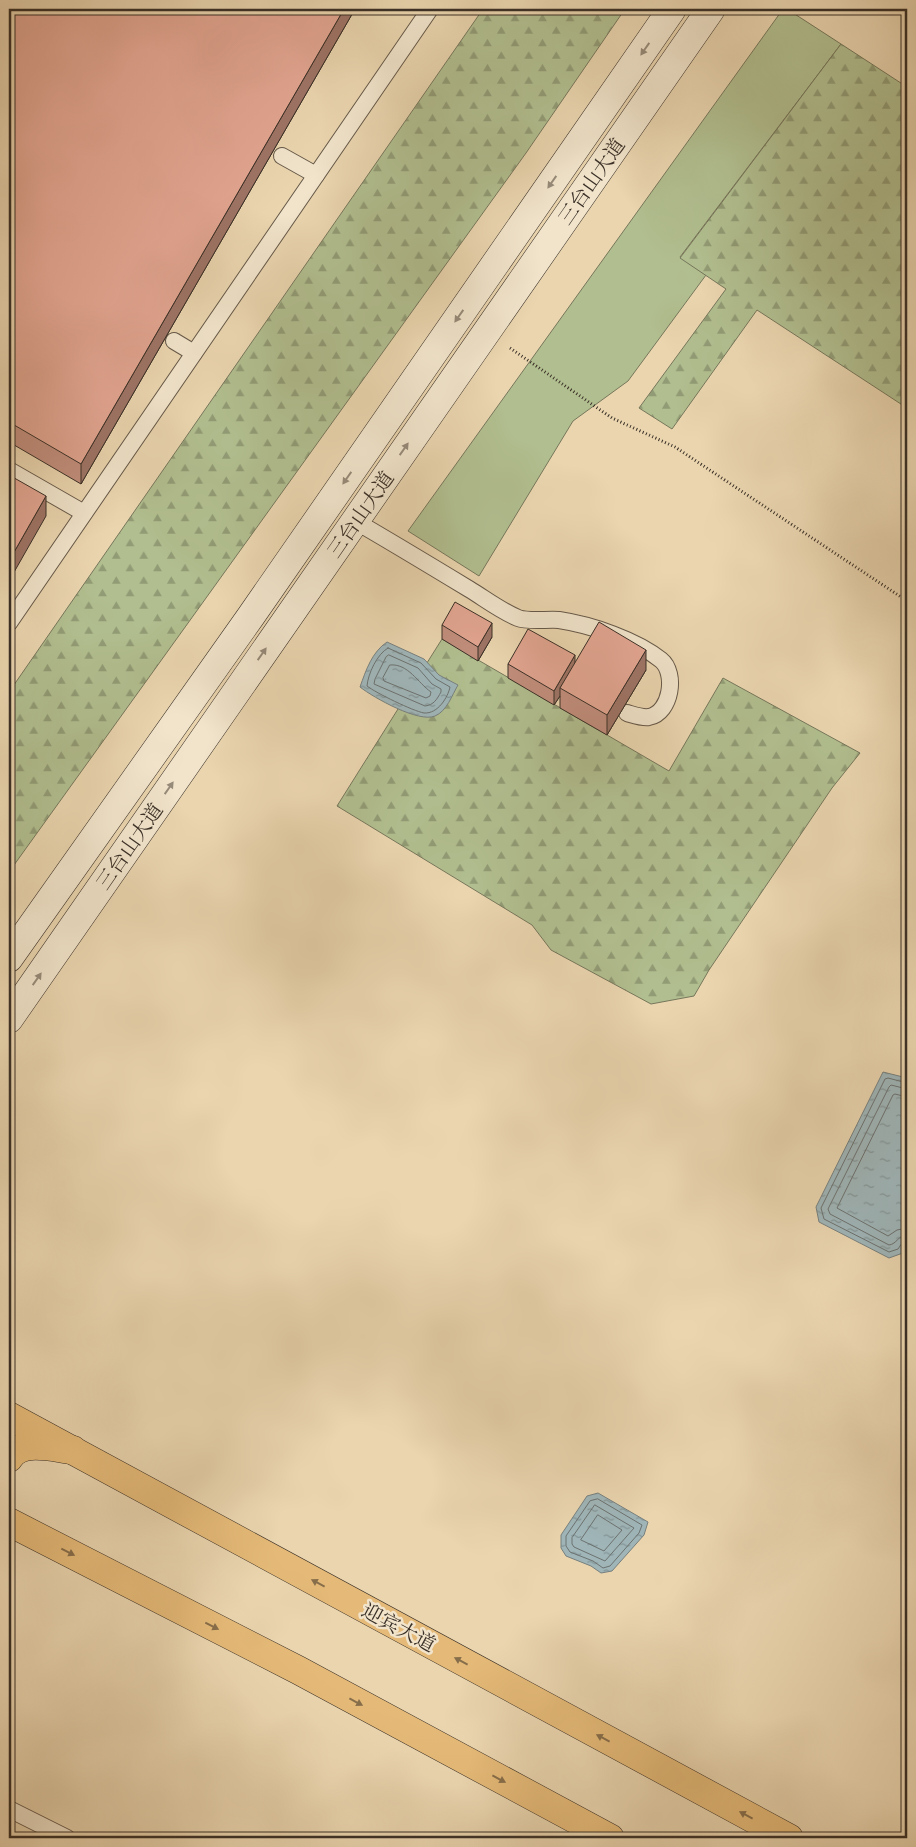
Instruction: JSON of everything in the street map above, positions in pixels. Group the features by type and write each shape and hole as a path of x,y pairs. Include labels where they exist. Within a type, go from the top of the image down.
{"main road":[{"name":"三台山大道","path":"9,958 257,608 672,9"},
{"name":"三台山大道","path":"9,1019 711,9"},
{"name":"迎宾大道","path":"9,1416 789,1838"},
{"path":"9,1458 12,1452 27,1446 73,1450"},
{"path":"9,1510 20,1528 298,1670 610,1838"}],"lane":[{"path":"9,623 430,9"},
{"path":"282,156 316,175"},
{"path":"174,341 194,353"},
{"path":"9,470 84,513"},
{"path":"355,520 519,619 559,620 602,630 629,642 662,661 668,670 671,684 666,702 651,717 640,717 627,713"},
{"path":"9,1809 67,1838"}],"path":[{"path":"486,332 612,418 675,448 907,601"}],"green space":[{"path":"483,9 625,9 526,153 9,872 9,692"},
{"path":"783,9 787,9 841,44 680,257 706,275 628,381 573,421 479,576 408,531"},
{"path":"841,44 907,87 907,408 757,310 672,429 639,408 726,289 680,258"},
{"path":"442,639 669,771 723,678 860,753 832,788 709,970 694,996 651,1004 551,950 532,925 337,806"}],"water":[{"path":"387,642 424,659 439,675 458,685 446,707 439,714 428,717 408,713 386,703 360,687 373,656"},
{"path":"883,1072 907,1078 907,1241 903,1253 889,1258 819,1222 816,1207"},
{"path":"598,1493 648,1522 644,1535 612,1571 601,1573 591,1566 566,1556 561,1548 561,1535 587,1496"}],"building":[{"path":"9,9 344,9 81,464 9,422"},
{"path":"9,475 46,496 9,561"},
{"path":"455,602 492,623 478,647 442,625"},
{"path":"599,622 646,650 607,715 560,688"},
{"path":"528,629 575,655 554,691 508,664"}]}
